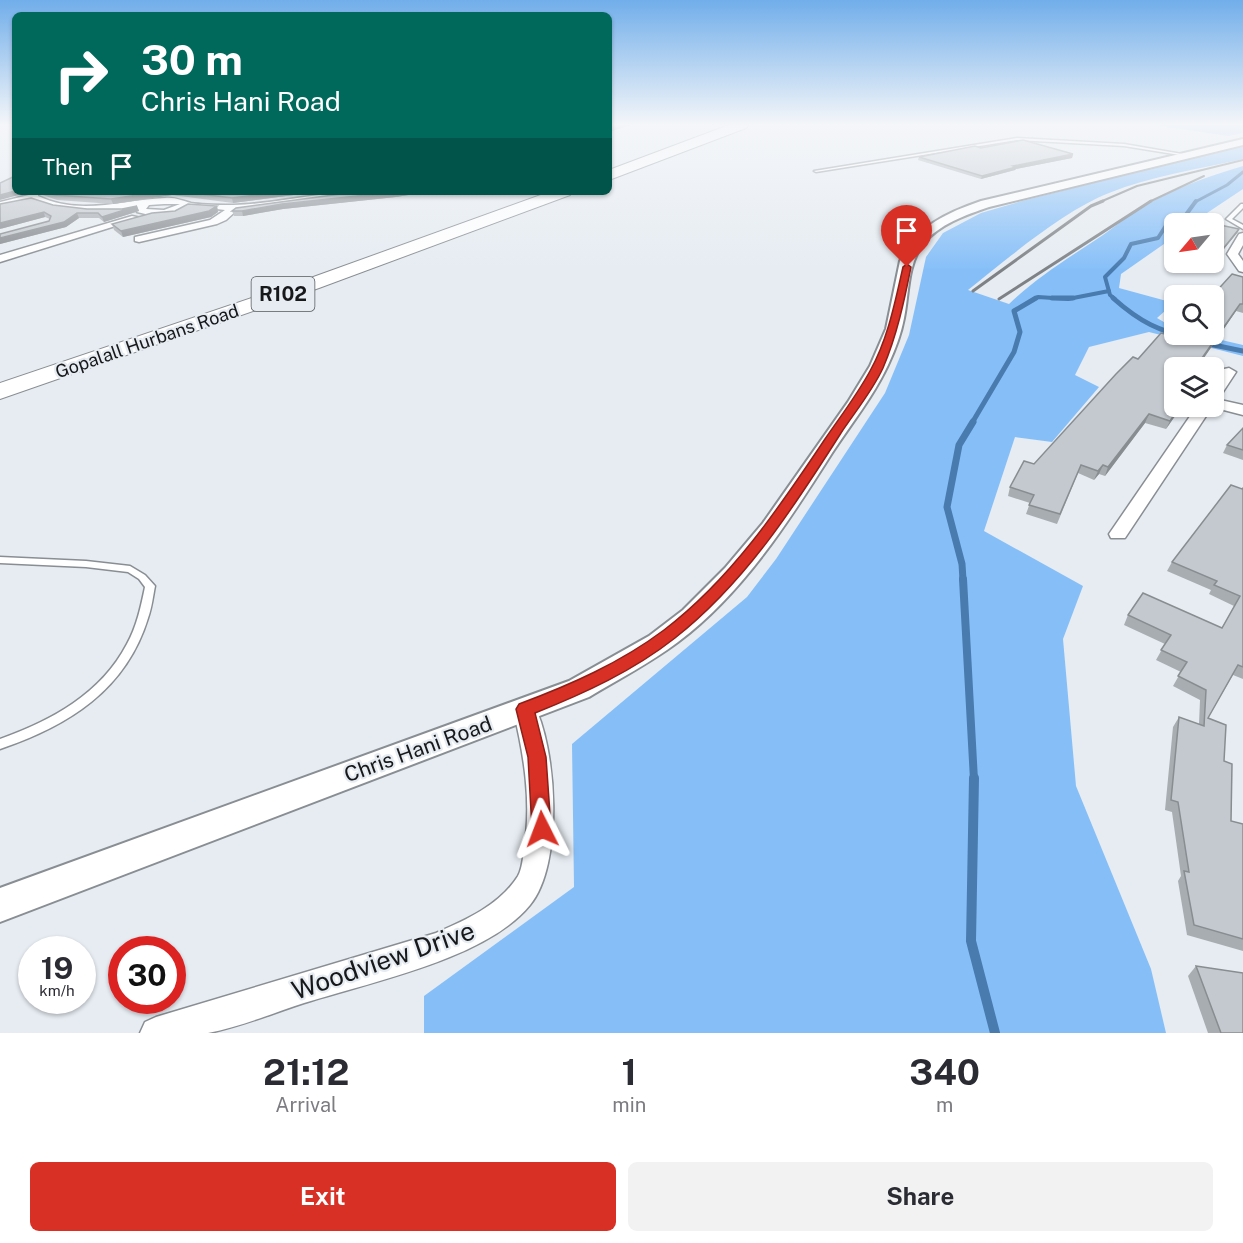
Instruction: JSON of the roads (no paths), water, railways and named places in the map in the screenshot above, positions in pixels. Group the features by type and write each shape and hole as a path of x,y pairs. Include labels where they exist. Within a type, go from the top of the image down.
{"highway":[{"name":"Gopalall Hurbans Road","path":"0,372 307,268 513,195"},
{"name":"Gopalall Hurbans Road","path":"0,391 322,281 556,195"}],"street":[{"name":"Chris Hani Road","path":"0,905 525,709 579,688 626,663 669,634 710,599 743,564 809,472 876,371 894,328 903,282 912,252 927,233 952,217 985,204 1111,173"},
{"path":"0,205 30,195"},
{"path":"35,195 56,205 142,209 154,213"},
{"path":"286,201 293,195"},
{"path":"121,222 142,209 170,199 210,207 233,208 333,195"},
{"path":"0,259 188,201"},
{"path":"139,239 213,222 233,208"},
{"path":"1243,236 1232,254 1243,269"},
{"path":"1224,380 1229,372"},
{"path":"1224,405 1243,410"},
{"path":"1118,534 1198,417"},
{"name":"Woodview Drive","path":"156,1033 437,947 479,930 509,908 532,881 542,829 537,757 525,709"}],"lane":[{"path":"1243,205 1229,219 1243,227"},
{"path":"0,560 86,564 130,569 150,586 147,607 134,645 119,670 88,700 69,712 49,724 0,744"}],"waterway":[{"path":"1195,202 1227,185 1242,173"},
{"path":"1109,291 1105,277 1124,258 1131,244 1158,238 1167,224 1185,216 1195,202"},
{"path":"1053,298 1068,299 1109,291"},
{"path":"1109,291 1115,299"},
{"path":"972,423 1014,352 1020,332 1014,311 1036,298"},
{"path":"1036,298 1053,298"},
{"path":"1053,298 1073,298"},
{"path":"1113,298 1132,314 1164,331"},
{"path":"1214,345 1243,351"},
{"path":"963,580 962,564 947,507 959,445 973,422"},
{"path":"963,579 974,779"},
{"path":"974,779 971,941 995,1033"}],"railway":[{"path":"1100,202 1137,186 1189,173"},
{"path":"1151,201 1204,176"},
{"path":"973,291 1091,206 1103,201"},
{"path":"999,299 1151,201"}]}
